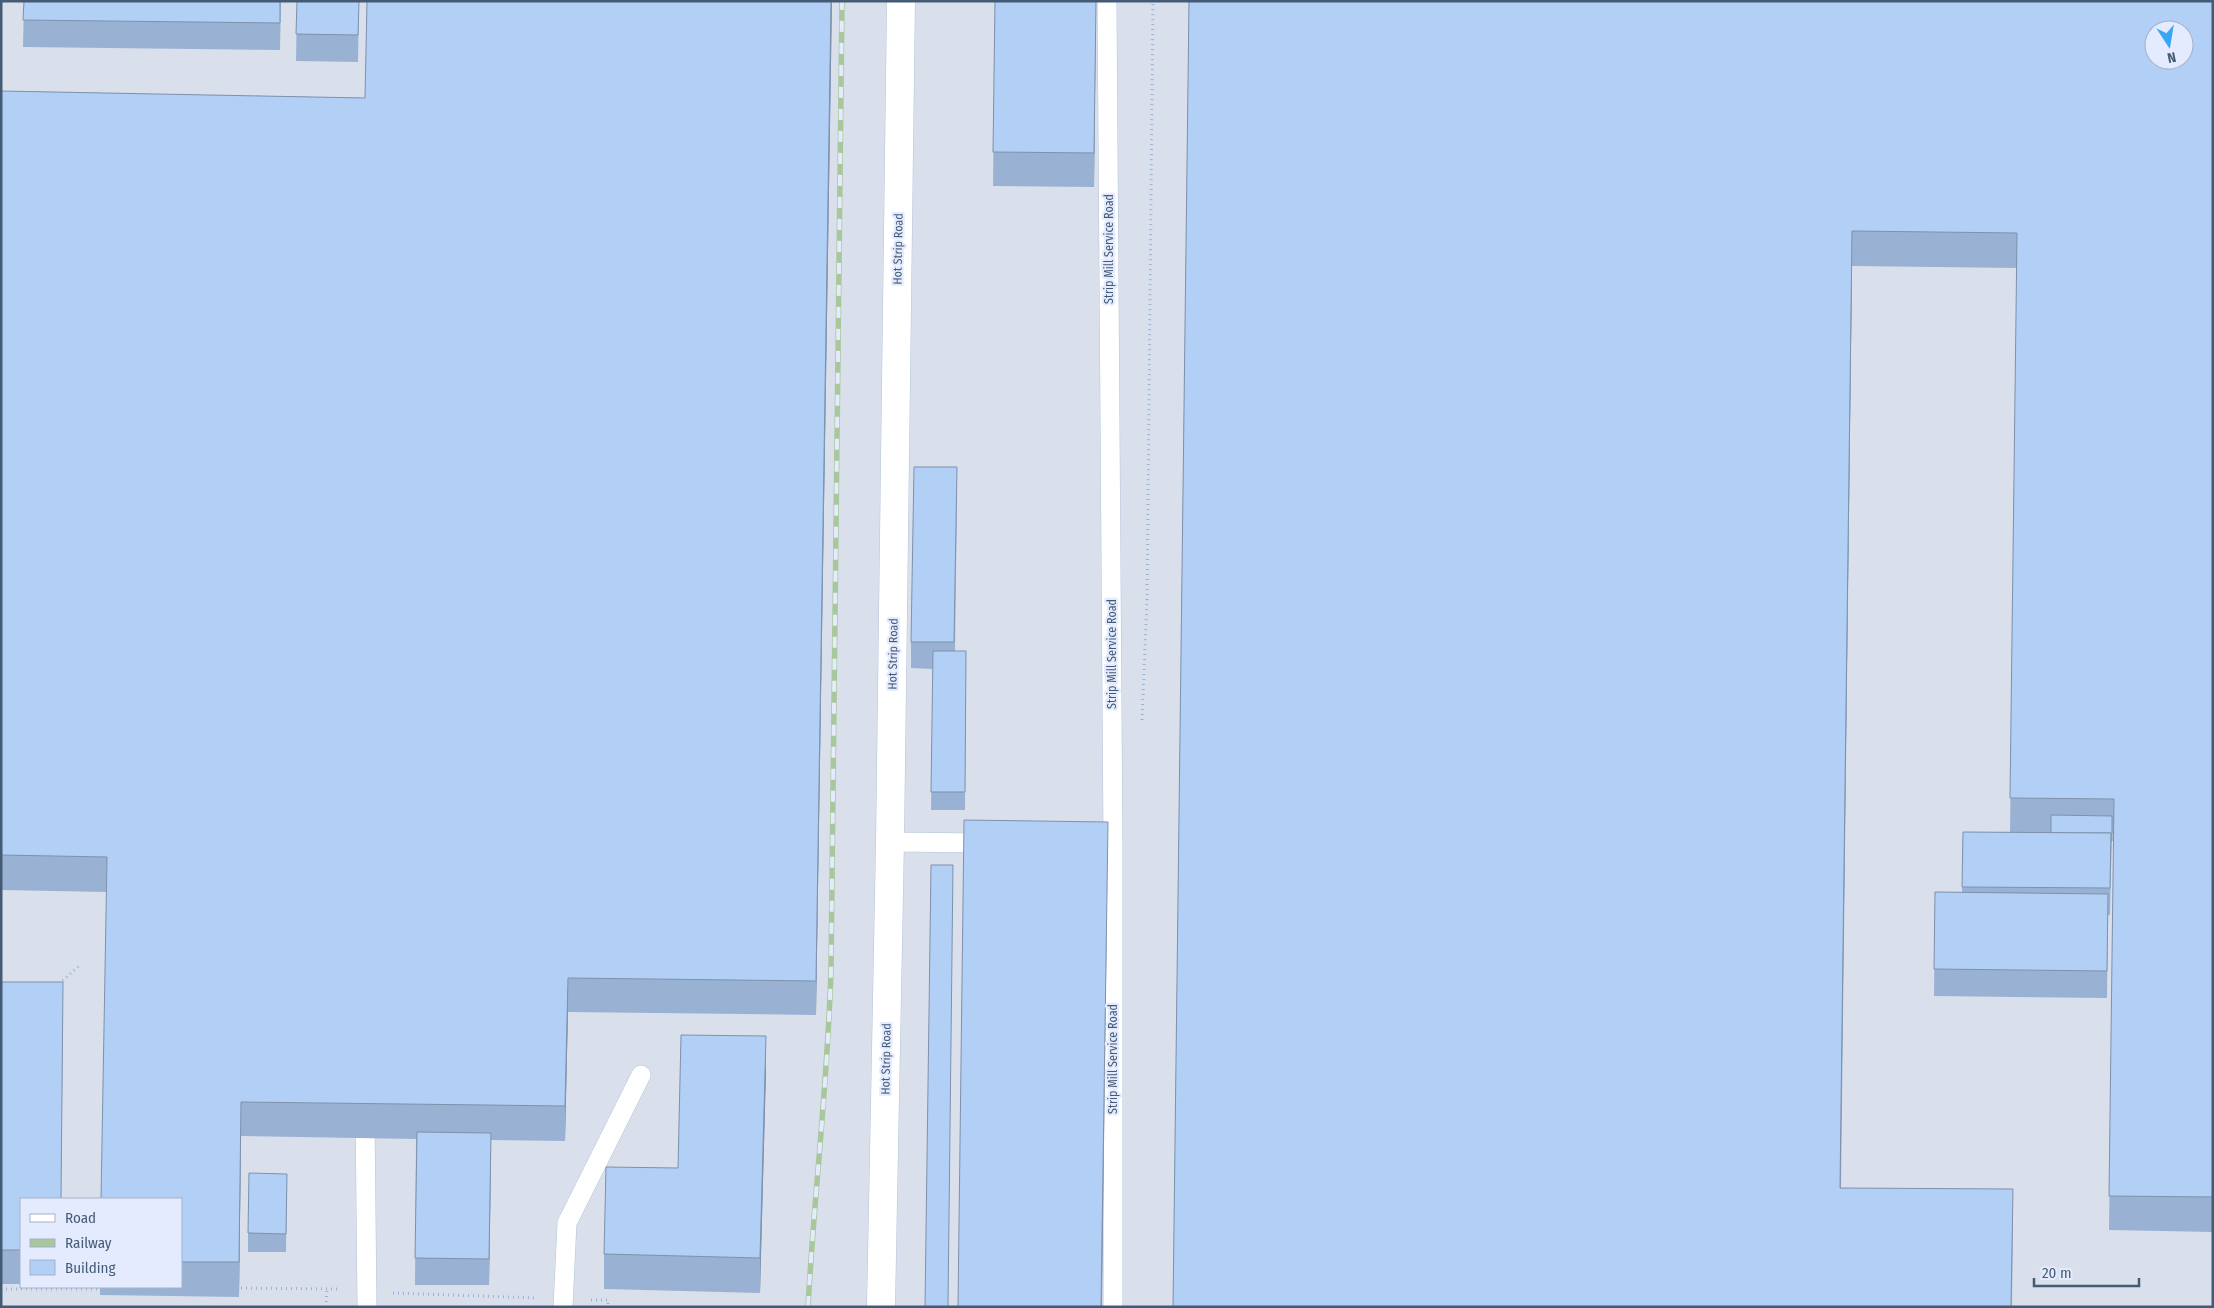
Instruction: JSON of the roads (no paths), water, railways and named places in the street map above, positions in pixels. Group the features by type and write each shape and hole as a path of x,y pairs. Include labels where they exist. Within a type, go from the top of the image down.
{"street":[{"name":"Hot Strip Road","path":"881,1307 890,842 901,1"}],"lane":[{"name":"Strip Mill Service Road","path":"1107,1 1113,844 1113,1307"},
{"path":"890,842 1007,843"},
{"path":"1094,844 1113,844"},
{"path":"563,1303 567,1223 641,1075"},
{"path":"364,1092 367,1299"}],"railway":[{"path":"808,1307 827,1054 831,969 842,1"}]}
